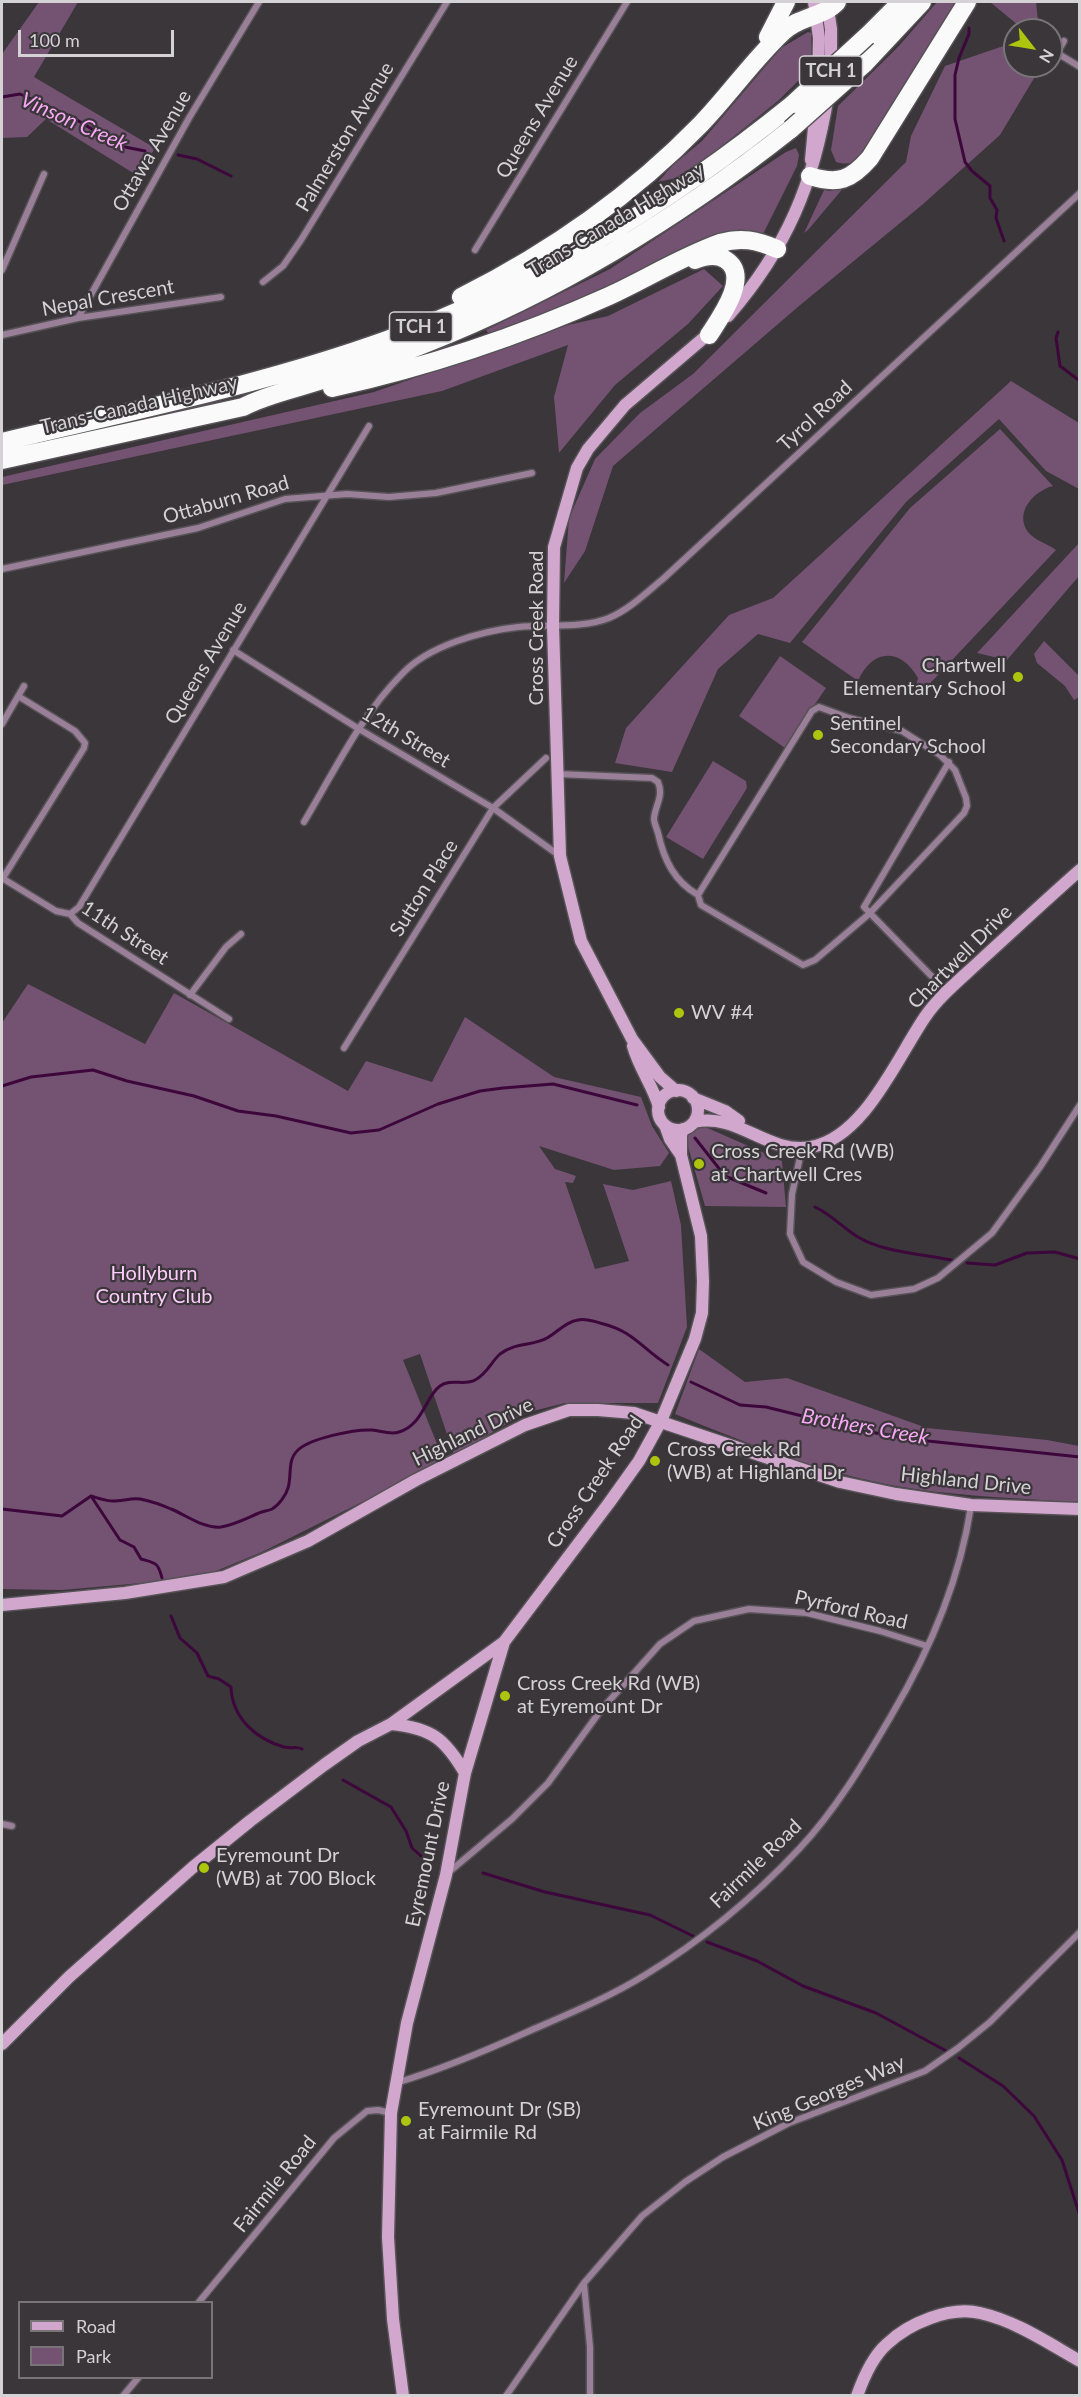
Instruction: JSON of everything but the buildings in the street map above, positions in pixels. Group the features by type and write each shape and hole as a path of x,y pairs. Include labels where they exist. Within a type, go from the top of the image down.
{"highway":[{"path":"750,67 774,28 786,2"},
{"name":"Trans-Canada Highway","path":"2,442 291,371 386,340 530,278 599,240 665,199 734,150 793,104 901,2"},
{"name":"Trans-Canada Highway","path":"2,460 243,407 262,397 354,370 419,346 537,294 608,255 675,214 745,165 864,64 922,2"},
{"path":"810,176 837,181 860,170 870,158 967,2"},
{"path":"194,396 384,331 456,300 526,263 591,220 650,173 702,123 750,67 792,24 825,6"},
{"path":"243,407 358,382 447,357 545,323 645,279 696,253 732,240 754,240 777,249"},
{"path":"645,279 709,256 717,256 730,263 734,270 735,285 728,304 709,335"}],"street":[{"name":"Ottawa Avenue","path":"78,318 189,118 259,2"},
{"name":"Palmerston Avenue","path":"263,282 283,266 301,240 447,2"},
{"name":"Queens Avenue","path":"475,250 627,2"},
{"name":"Cross Creek Road","path":"676,1090 660,1077 632,1040 581,941 560,856 553,626 554,547 577,468 598,436 625,405 652,380 709,335 754,284 777,249 797,211 821,139 831,78 825,6"},
{"path":"1064,41 1057,53 1080,66"},
{"path":"2,270 44,174"},
{"name":"Tyrol Road","path":"304,822 359,729 403,672 437,650 476,635 518,627 553,626 607,618 630,606 1080,193"},
{"name":"Nepal Crescent","path":"2,335 78,318 220,297"},
{"name":"Queens Avenue","path":"70,914 79,907 369,426"},
{"name":"Ottaburn Road","path":"2,569 198,528 285,499 347,494 389,497 436,493 532,473"},
{"name":"12th Street","path":"233,650 359,729 493,808 560,856"},
{"path":"2,724 24,687"},
{"path":"2,878 85,743 75,730 18,696"},
{"path":"558,774 652,778 658,782 661,793 654,819 669,867 678,880 698,895 701,905 802,965 815,960 869,914 964,813 966,798 955,770 949,762 902,731 849,718 819,707 812,711 698,895"},
{"name":"Sutton Place","path":"344,1048 493,808 546,758"},
{"path":"947,992 864,907 949,762"},
{"name":"Chartwell Drive","path":"802,1148 825,1143 862,1116 927,1014 947,992 1080,870"},
{"name":"11th Street","path":"2,878 56,911 70,914 78,923 229,1019"},
{"path":"190,995 226,947 241,934"},
{"name":"Cross Creek Road","path":"632,1040 641,1069 659,1107"},
{"path":"754,1134 725,1111 693,1098 683,1091 676,1090 665,1096 659,1107 659,1113 665,1125 670,1128 689,1126 710,1119 725,1121 771,1143 802,1148 792,1194 790,1234 803,1262 836,1282 871,1295 914,1289 938,1278 992,1233 1040,1167 1080,1105"},
{"path":"689,1126 698,1110 693,1098"},
{"name":"Cross Creek Road","path":"665,1125 669,1139 681,1155"},
{"name":"Cross Creek Road","path":"392,1724 504,1642 639,1461 661,1421 695,1339 702,1312 704,1281 701,1236 681,1155 681,1135 689,1126"},
{"name":"Highland Drive","path":"2,1605 125,1593 224,1576 308,1541 416,1480 525,1425 569,1410 634,1413 840,1482 896,1494 971,1505 1080,1509"},
{"name":"Fairmile Road","path":"396,2083 430,2074 480,2053 574,2011 644,1976 688,1947 735,1909 799,1849 840,1799 905,1692 948,1596 968,1531 971,1505"},
{"name":"Pyrford Road","path":"446,1875 512,1819 548,1783 601,1710 660,1644 694,1621 749,1609 807,1613 880,1631 927,1646"},
{"name":"Cross Creek Road","path":"465,1773 504,1642"},
{"path":"2,2044 69,1977 192,1868 324,1765 358,1742 392,1724"},
{"name":"Eyremount Drive","path":"392,1724 406,1725 435,1735 452,1752 465,1773 446,1875 407,2023 391,2113 388,2237 393,2319 403,2396"},
{"path":"2,1824 12,1826"},
{"name":"King Georges Way","path":"506,2396 584,2283 642,2216 685,2182 723,2157 789,2123 925,2071 990,2022 1080,1932"},
{"name":"Fairmile Road","path":"201,2301 334,2138 367,2111 378,2110 391,2113"},
{"path":"584,2283 590,2348 590,2396"},
{"path":"857,2396 861,2384 886,2345 903,2332 931,2318 956,2312 977,2312 1011,2323 1080,2361"},
{"path":"123,2396 137,2379"}],"green space":[{"path":"39,2 78,2 34,77 155,148 138,176 46,119 27,137 2,138 2,54"},
{"path":"937,2 961,2 872,147 852,163 836,162 831,150 838,106 898,47"},
{"path":"990,2 1036,2 1038,18 1009,18"},
{"path":"808,32 811,33 812,67 779,100 685,176 658,182 673,165 702,141 781,48"},
{"path":"1003,46 1003,78 1034,78 1000,135 922,205 799,306 613,466 585,551 564,583 569,518 595,459 640,413 693,374 906,162 911,136 945,66"},
{"path":"796,148 799,155 797,166 762,236 747,232 728,234 705,241 571,306 491,337 486,330 610,269 786,152"},
{"path":"845,186 804,233 824,190 831,191"},
{"path":"704,269 723,286 688,324 615,385 559,453 554,397 568,345 442,391 2,485 2,477 374,392 568,325 608,316"},
{"path":"1011,381 1079,423 1079,489 1046,471 999,419 906,502 790,643 758,634 718,669 672,772 615,763 626,728 729,615 773,598"},
{"path":"1000,429 1053,486 1033,497 1023,517 1024,524 1031,535 1056,550 920,694 915,689 918,678 911,668 895,657 878,658 864,670 858,681 802,642 910,508"},
{"path":"1079,543 1079,576 1007,660 977,653"},
{"path":"1044,641 1079,676 1079,697 1074,700 1065,686 1037,663 1034,654"},
{"path":"780,656 826,688 785,748 739,716"},
{"path":"713,761 746,781 747,788 703,859 666,837"},
{"name":"Hollyburn Country Club","path":"28,984 145,1044 174,993 348,1091 366,1061 432,1082 465,1017 554,1077 641,1097 652,1126 669,1153 660,1166 614,1170 539,1146 555,1169 576,1176 573,1183 565,1182 595,1269 629,1261 603,1184 633,1190 671,1181 681,1225 687,1327 658,1403 565,1403 525,1413 454,1455 420,1354 403,1360 444,1461 262,1552 199,1578 62,1590 2,1589 2,1023"},
{"path":"701,1125 782,1161 786,1207 705,1206 685,1136 694,1127"},
{"path":"699,1349 745,1382 787,1378 927,1428 1047,1440 1079,1446 1079,1503 956,1494 884,1484 793,1459 704,1426 675,1414"}],"waterway":[{"name":"Vinson Creek","path":"969,28 955,75 955,119 965,162 990,186 990,198 997,210 996,218 1004,241"},
{"name":"Vinson Creek","path":"2,97 20,94 72,117 120,146 145,151"},
{"name":"Vinson Creek","path":"178,155 197,159 231,176"},
{"name":"Vinson Creek","path":"1058,332 1056,338 1060,366 1080,381"},
{"path":"2,1086 31,1077 93,1070 127,1081 194,1096 238,1111 276,1116 351,1133 379,1130 438,1104 480,1091 503,1088 553,1084 637,1105"},
{"path":"695,1138 725,1176 766,1193"},
{"path":"815,1207 853,1233 880,1247 955,1261"},
{"path":"967,1263 995,1265 1027,1253 1055,1252 1080,1259"},
{"name":"Brothers Creek","path":"2,1509 62,1516 91,1496 110,1501 140,1499 164,1506 208,1526 226,1526 270,1510 277,1505 288,1488 292,1458 304,1446 323,1438 364,1430 399,1432 419,1417 440,1386 448,1383 471,1382 483,1375 497,1357 506,1350 542,1340 573,1321 589,1320 612,1326 630,1336 668,1365"},
{"name":"Brothers Creek","path":"691,1382 740,1405 766,1407 863,1431 928,1441 1080,1457"},
{"path":"91,1496 120,1540 134,1547 141,1559 155,1564 162,1578"},
{"path":"171,1616 180,1638 197,1653 208,1676 219,1679 231,1687 236,1708 247,1726 264,1739 287,1748 302,1749"},
{"path":"343,1780 391,1807 406,1831 412,1848 421,1856"},
{"path":"483,1873 545,1892 650,1915 693,1936"},
{"path":"707,1942 757,1961 803,1986 876,2013 950,2053"},
{"path":"959,2058 1003,2086 1034,2116 1062,2160 1080,2216"}],"place":[{"name":"Chartwell Elementary School","path":"1018,677"},
{"name":"Sentinel Secondary School","path":"818,735"},
{"name":"WV #4","path":"679,1013"},
{"name":"Cross Creek Rd (WB) at Chartwell Cres","path":"699,1164"},
{"name":"Cross Creek Rd (WB) at Highland Dr","path":"655,1461"},
{"name":"Cross Creek Rd (WB) at Eyremount Dr","path":"505,1696"},
{"name":"Eyremount Dr (WB) at 700 Block","path":"204,1868"},
{"name":"Eyremount Dr (SB) at Fairmile Rd","path":"406,2121"}]}
